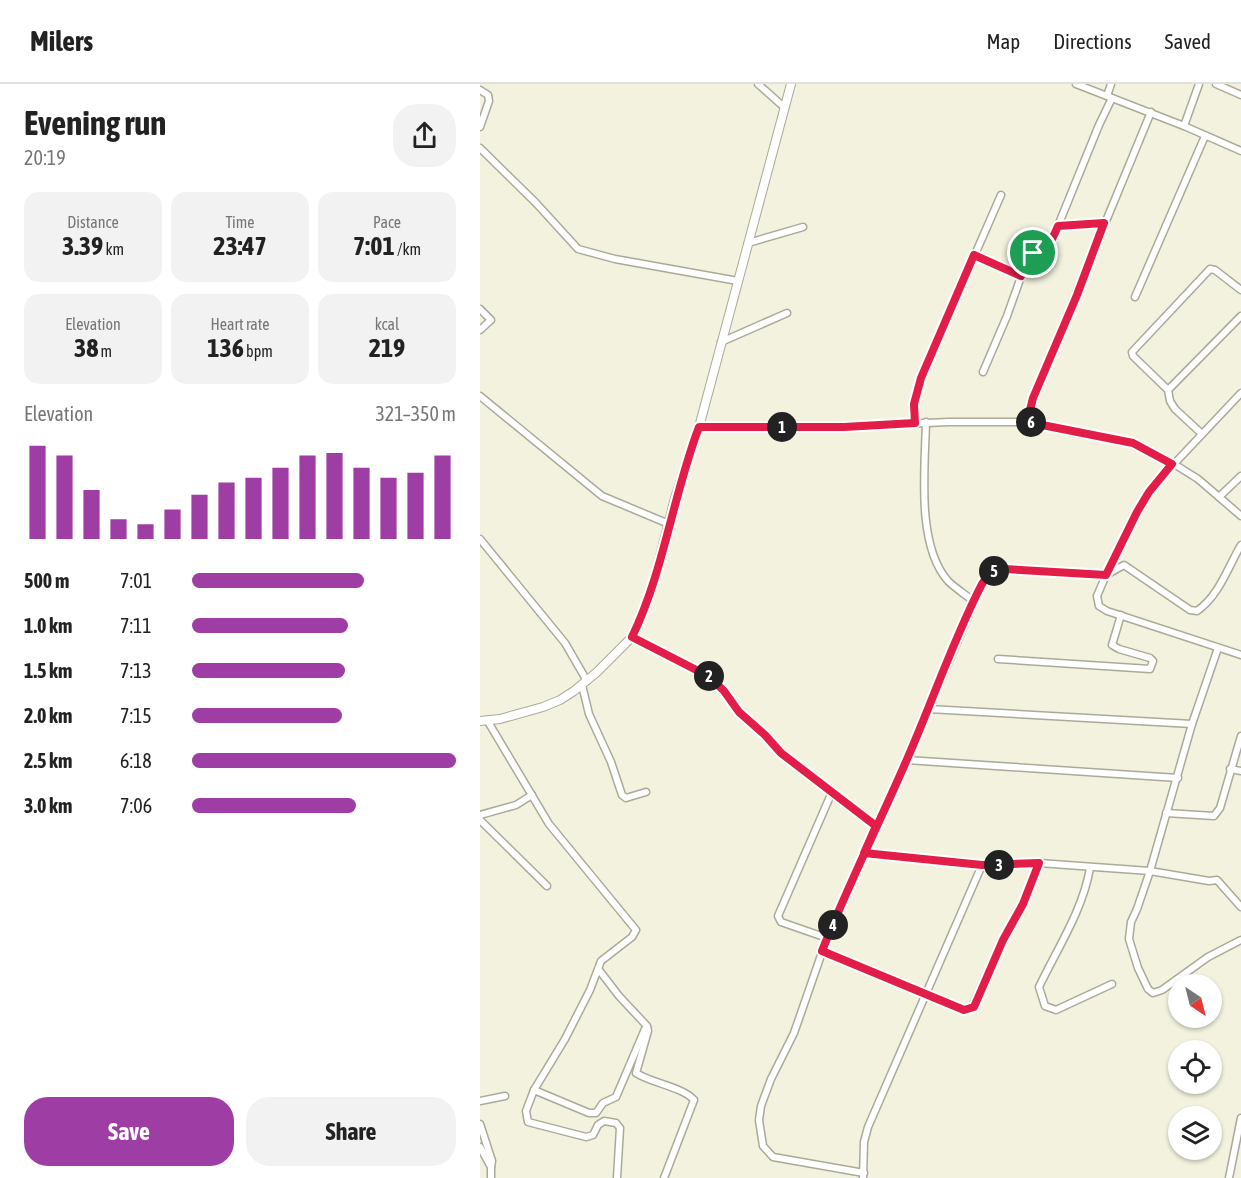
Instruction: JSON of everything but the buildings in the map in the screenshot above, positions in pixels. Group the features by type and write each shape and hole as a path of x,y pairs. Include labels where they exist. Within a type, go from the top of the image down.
{"street":[{"path":"758,84 785,108"},
{"path":"616,1178 620,1128 616,1122 604,1121 598,1125 593,1135 586,1137 528,1122 526,1111 534,1090 565,1039 599,970 601,961 632,937 636,930 564,845 483,721 500,719 560,700 584,683 632,637 651,592 699,427 791,84"},
{"path":"1076,84 1151,112 1241,151"},
{"path":"983,372 1028,257 1049,246 1058,226 1099,125 1111,84"},
{"path":"1184,126 1199,84"},
{"path":"1216,84 1241,95"},
{"path":"480,90 488,95 489,101 480,126"},
{"path":"1027,422 1033,398 1151,112"},
{"path":"1135,297 1205,136"},
{"path":"480,148 536,203 578,249 615,259 738,280"},
{"path":"915,423 914,404 921,378 1001,195"},
{"path":"1058,226 1104,223"},
{"path":"748,243 803,227"},
{"path":"974,255 1021,276"},
{"path":"1202,434 1175,409 1170,401 1168,390 1133,356 1132,352 1210,269 1215,270 1241,290"},
{"path":"480,309 491,320 480,330"},
{"path":"721,342 787,313"},
{"path":"1168,390 1241,316"},
{"path":"1241,393 1149,492 1097,596 1099,606 1241,655"},
{"path":"480,396 602,496 669,524"},
{"path":"926,422 925,513 931,544 937,562 948,580 973,602"},
{"path":"699,427 844,427 926,422 1027,422 1133,443 1198,479 1241,516"},
{"path":"1219,497 1241,476"},
{"path":"480,539 565,643 584,683 589,714 611,762 622,795 629,798 646,792"},
{"path":"982,865 868,1127 864,1142 864,1175 773,1157 763,1146 759,1120 761,1106 771,1079 794,1033 827,938 907,760 973,602 988,575 995,570 1023,569 1106,575 1124,565 1190,610 1197,611 1206,604 1218,588 1241,545"},
{"path":"998,659 1150,669 1153,661 1150,658 1112,645 1121,615"},
{"path":"632,637 710,677 724,691 739,712 781,753 876,826"},
{"path":"1218,648 1192,724 1150,872 1131,922 1129,939 1138,968 1148,989 1153,993 1162,990 1208,957 1240,941"},
{"path":"929,709 1192,724"},
{"path":"1166,813 1214,816 1220,808 1241,736"},
{"path":"907,760 1178,778"},
{"path":"1230,769 1241,771"},
{"path":"827,938 781,922 778,916 832,792"},
{"path":"480,815 516,805 532,795"},
{"path":"480,820 547,885"},
{"path":"864,853 982,865 1039,863 1217,880 1241,907"},
{"path":"822,951 964,1010 974,1007 1003,940 1023,904 1039,863"},
{"path":"1090,868 1084,893 1039,987 1045,1006 1056,1010 1112,984"},
{"path":"599,970 647,1026 648,1031 636,1073 686,1094 694,1100 664,1178"},
{"path":"534,1090 589,1113 596,1113 603,1103 616,1096 647,1026"},
{"path":"480,1101 505,1095"},
{"path":"1229,1178 1241,1118"},
{"path":"480,1124 492,1161 491,1178"},
{"path":"480,1147 491,1167"}],"route":[{"path":"1033,253 1028,257 1021,276 974,255 921,378 914,404 915,423 844,427 699,427 675,498 651,592 632,637 710,677 724,691 739,712 781,753 876,826 864,853 982,865 1039,863 1023,904 1003,940 974,1007 964,1010 822,951 839,909 876,826 907,760 973,602 988,575 995,570 1004,569 1106,575 1137,512 1149,492 1172,464 1133,443 1027,422 1033,398 1077,295 1104,223 1058,226 1049,246 1033,253"}]}
